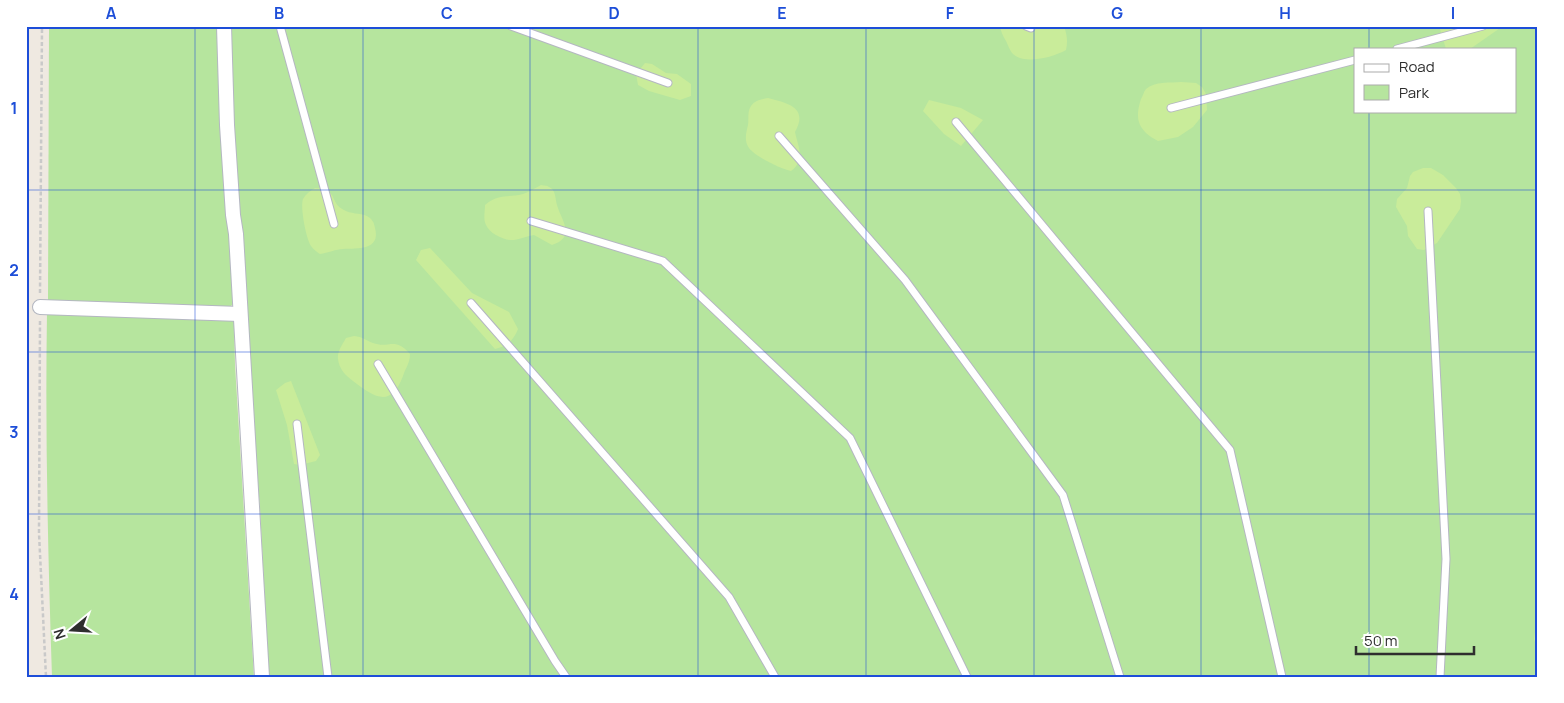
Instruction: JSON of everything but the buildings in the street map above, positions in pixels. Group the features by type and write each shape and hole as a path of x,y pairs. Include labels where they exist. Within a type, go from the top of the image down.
{"street":[{"path":"224,26 227,125 236,234 262,677"},
{"path":"40,307 240,314"}],"lane":[{"path":"280,26 334,224"},
{"path":"511,26 668,83"},
{"path":"1401,48 1483,26"},
{"path":"1171,108 1354,60"},
{"path":"956,122 1230,450 1282,677"},
{"path":"779,136 905,280 1063,495 1120,677"},
{"path":"1428,211 1446,559 1440,677"},
{"path":"531,221 663,261 850,438 967,677"},
{"path":"471,304 729,597 775,677"},
{"path":"378,364 555,662 566,677"},
{"path":"297,424 328,677"}],"path":[{"path":"42,26 39,533 46,677"}],"green space":[{"path":"49,26 218,26 233,304 230,307 48,300"},
{"path":"223,26 1538,26 1538,677 269,677 260,509"},
{"path":"1000,26 1064,26 1067,38 1066,50 1039,59 1018,57 1011,51"},
{"path":"1439,26 1503,26 1471,48 1446,48"},
{"path":"645,63 652,64 666,73 677,74 691,84 691,96 680,100 649,91 638,85 636,74"},
{"path":"1181,82 1196,83 1202,87 1206,94 1207,110 1193,127 1178,137 1158,141 1142,129 1138,119 1141,99 1146,89 1150,86"},
{"path":"768,98 789,104 798,112 799,124 795,132 800,158 796,167 791,171 763,159 752,151 746,143 750,108 757,101"},
{"path":"929,100 961,108 983,120 961,146 944,134 923,111"},
{"path":"1423,168 1431,168 1443,175 1456,188 1460,194 1461,201 1460,209 1437,243 1424,250 1417,249 1408,236 1407,226 1396,207 1397,199 1407,188 1410,176 1413,172"},
{"path":"541,185 553,190 564,222 566,233 560,242 552,245 534,235 514,240 506,239 494,234 488,228 485,220 485,205 495,199 523,194"},
{"path":"315,188 328,191 339,207 344,210 367,216 375,226 376,235 374,241 367,247 340,249 320,254 313,249 305,230 302,203 305,196"},
{"path":"430,248 472,293 509,312 518,329 503,347 495,349 416,260 421,250"},
{"path":"47,312 234,320 235,365 254,677 52,677 47,494"},
{"path":"354,336 373,343 396,344 410,354 409,363 393,393 382,397 368,392 350,379 341,369 338,359 339,351 346,338"},
{"path":"291,381 320,455 316,461 300,465 294,464 287,425 276,390"},
{"path":"1538,612 1538,652 1534,639"}]}
